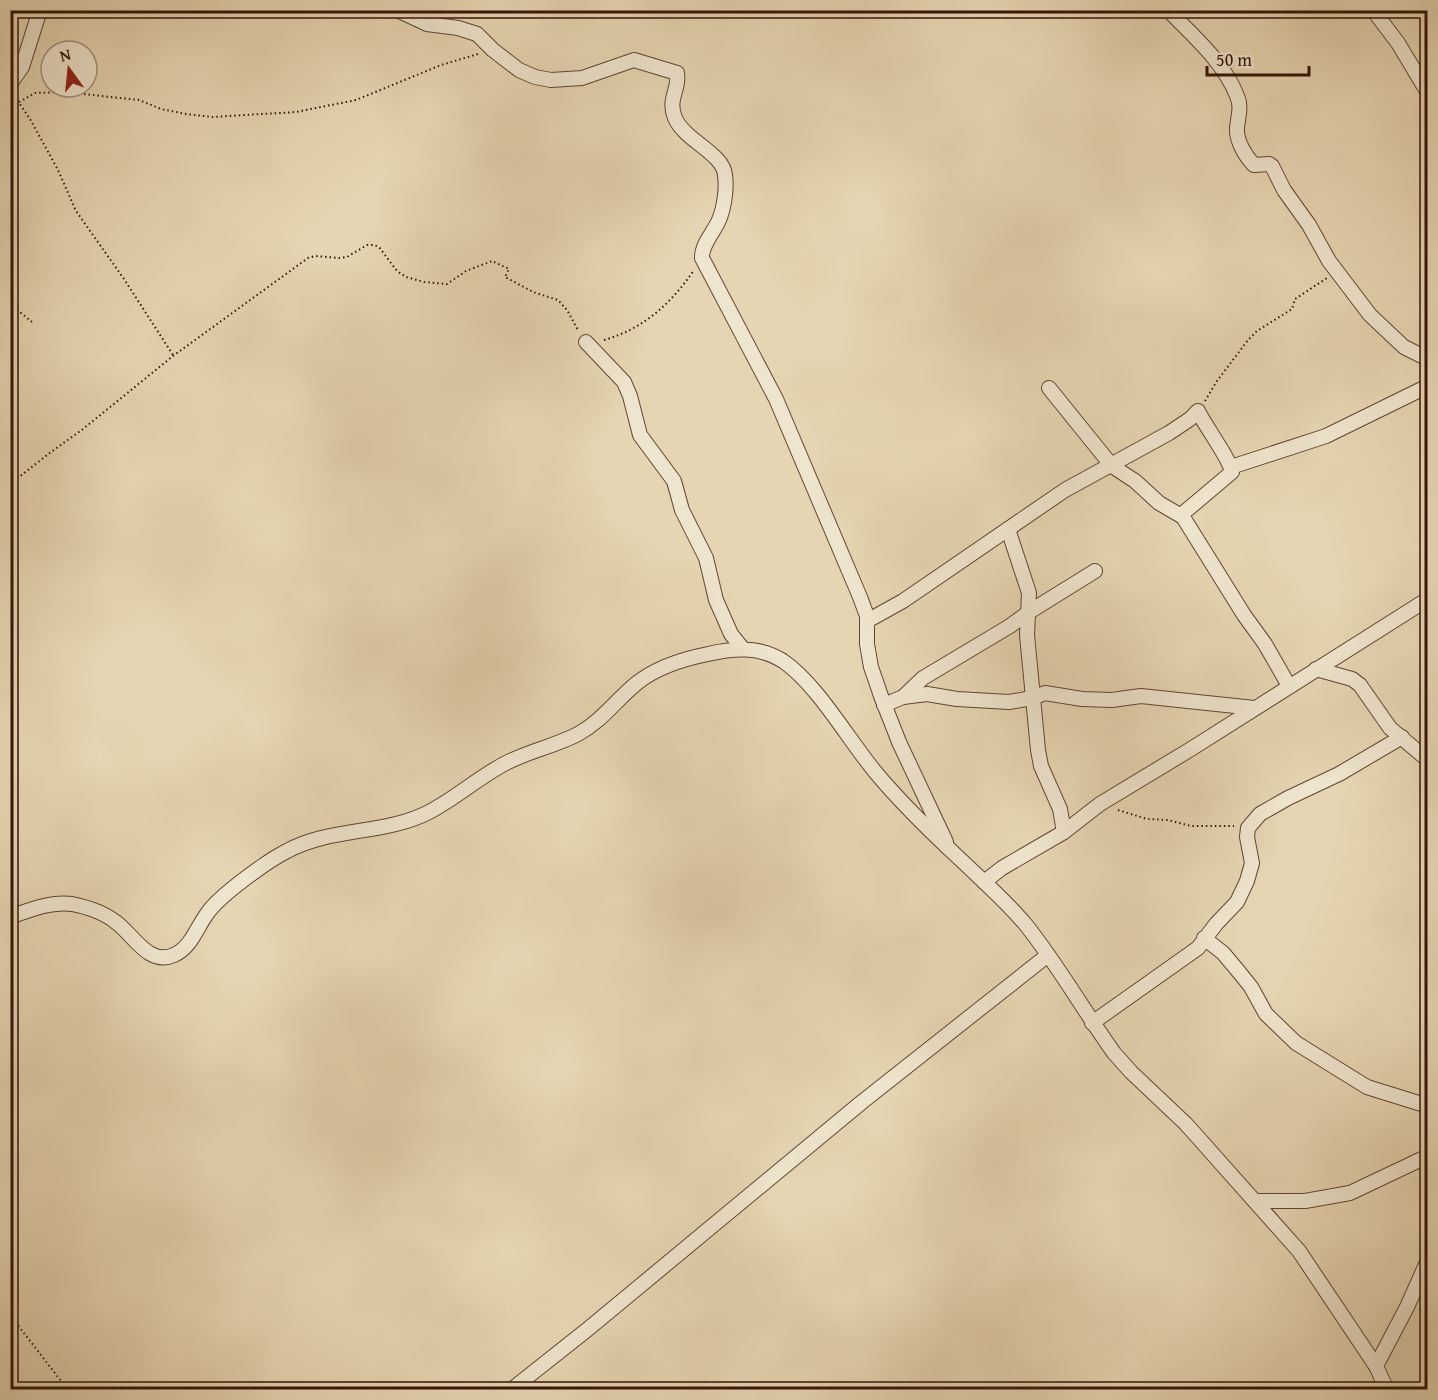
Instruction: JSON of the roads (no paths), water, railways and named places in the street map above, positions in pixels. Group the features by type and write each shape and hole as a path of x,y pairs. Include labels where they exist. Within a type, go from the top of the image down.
{"street":[{"path":"10,84 22,67 40,10"},
{"path":"397,10 427,24 469,30 483,37 493,50 519,70 535,77 551,80 582,78 634,60 677,73 678,78 671,97 675,117 698,145 719,160 726,178 719,220 704,247 702,258 776,399 860,597 867,621 867,644 871,667 884,705 912,772 949,849"},
{"path":"1168,10 1221,66 1238,98 1240,108 1237,131 1245,153 1254,165 1269,164 1272,166 1284,190 1309,225 1336,273 1370,315 1404,347 1428,359"},
{"path":"1372,10 1398,43 1428,93"},
{"path":"585,342 624,382 640,435 674,481 682,510 706,558 716,600 731,634 743,649"},
{"path":"1231,467 1326,436 1428,387"},
{"path":"1048,388 1112,465 1159,502 1181,515 1244,615 1256,629 1289,686"},
{"path":"867,621 903,601 1065,490 1190,419 1198,411 1232,472 1181,515"},
{"path":"1008,529 1029,593 1027,635 1041,766 1060,809 1064,832"},
{"path":"903,697 923,678 1010,626 1095,571"},
{"path":"984,882 1002,868 1064,832 1100,804 1182,755 1428,599"},
{"path":"10,917 46,905 68,903 87,908 119,924 142,949 164,958 186,947 209,910 223,897 270,860 289,849 341,834 407,822 430,811 506,763 578,734 597,722 635,684 650,674 683,660 710,653 754,649 780,659 801,675 878,774 913,814 1025,924 1114,1053 1186,1124 1299,1251 1377,1366 1387,1389"},
{"path":"1316,669 1352,679 1360,685 1390,728 1428,760"},
{"path":"884,705 903,697 927,694 957,699 1009,702 1045,693 1112,700 1141,696 1254,708"},
{"path":"1092,1023 1190,954 1238,903 1252,863 1247,837 1248,828 1260,814 1269,807 1339,774 1402,737"},
{"path":"1204,938 1223,953 1251,987 1266,1014 1296,1043 1367,1087 1428,1106"},
{"path":"511,1389 588,1329 862,1102 1048,955"},
{"path":"1255,1201 1305,1201 1350,1193 1428,1156"},
{"path":"1377,1366 1428,1260"}]}
